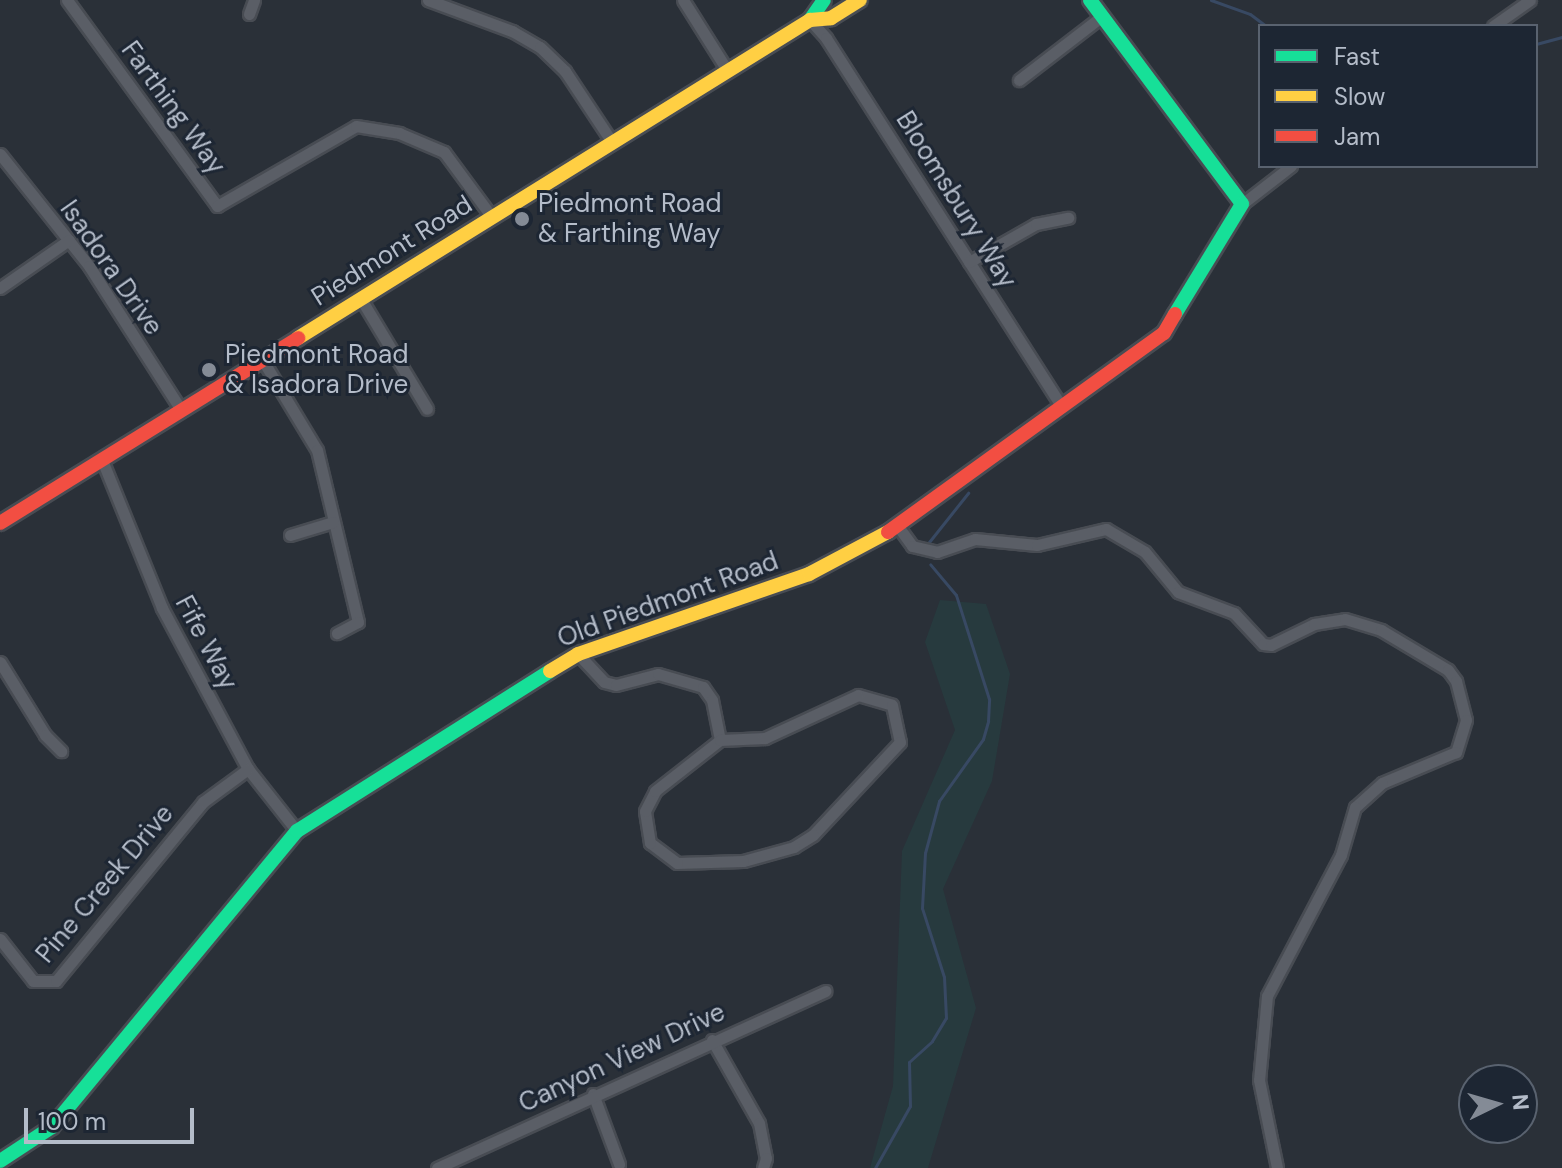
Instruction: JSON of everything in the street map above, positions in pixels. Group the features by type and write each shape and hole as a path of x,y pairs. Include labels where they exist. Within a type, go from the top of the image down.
{"street":[{"name":"Farthing Way","path":"67,0 217,206 356,126 399,133 444,152 492,217"},
{"path":"249,14 254,0"},
{"path":"428,0 512,31 540,47 565,71 612,142"},
{"path":"683,0 727,70"},
{"name":"Piedmont Road","path":"0,523 810,20 824,0"},
{"name":"Piedmont Road","path":"810,20 831,18 860,0"},
{"path":"1090,0 1242,204"},
{"path":"1496,24 1530,0"},
{"path":"1019,80 1102,16"},
{"name":"Bloomsbury Way","path":"810,20 1062,407"},
{"name":"Isadora Drive","path":"0,154 69,240 181,410"},
{"name":"Old Piedmont Road","path":"0,1161 52,1127 297,831 578,654 809,574 897,525 1164,333 1242,204 1288,168"},
{"path":"969,262 1036,224 1068,218"},
{"path":"0,288 69,240"},
{"path":"361,299 427,409"},
{"path":"262,359 317,450 358,622 337,633"},
{"name":"Fife Way","path":"102,460 162,608 248,769 297,831"},
{"path":"290,535 333,522"},
{"path":"897,525 912,546 937,552 975,539 1037,545 1106,529 1145,552 1178,592 1234,613 1263,644 1271,645 1314,624 1345,619 1381,630 1448,670 1456,681 1466,720 1456,752 1382,783 1355,807 1341,855 1267,996 1259,1080 1277,1168"},
{"path":"578,654 604,682 616,685 658,674 703,687 712,700 720,740"},
{"path":"0,662 45,735 61,751"},
{"path":"858,695 892,705 900,742 813,835 794,847 743,861 677,863 650,843 645,811 668,778 706,755 720,740 765,738 858,695"},
{"name":"Pine Creek Drive","path":"0,939 33,981 56,981 203,802 248,769"},
{"name":"Canyon View Drive","path":"437,1168 459,1163 593,1094 826,991"},
{"path":"712,1040 759,1123 766,1158 763,1168"},
{"path":"593,1094 619,1164"}],"green space":[{"path":"940,600 986,604 1010,674 992,781 943,889 976,1008 928,1168 870,1168 893,1086 902,851 955,730 925,642"}],"waterway":[{"path":"1211,0 1250,14 1263,24"},
{"path":"1538,43 1562,37"},
{"path":"929,542 968,493"},
{"path":"875,1168 910,1106 909,1062 932,1041 946,1018 944,977 922,908 925,853 939,801 983,739 988,721 989,699 956,595 930,564"}],"traffic: fast":[{"path":"810,20 824,0"},
{"path":"1090,0 1242,204 1175,314"},
{"path":"0,1161 52,1127 297,831 550,671"}],"traffic: slow":[{"path":"298,338 810,20 831,18 860,0"},
{"path":"550,671 578,654 809,574 888,532"}],"traffic: jam":[{"path":"888,532 1164,333 1175,314"},
{"path":"0,523 298,338"}],"place":[{"name":"Piedmont Road & Farthing Way","path":"522,219"},
{"name":"Piedmont Road & Isadora Drive","path":"209,370"}]}
